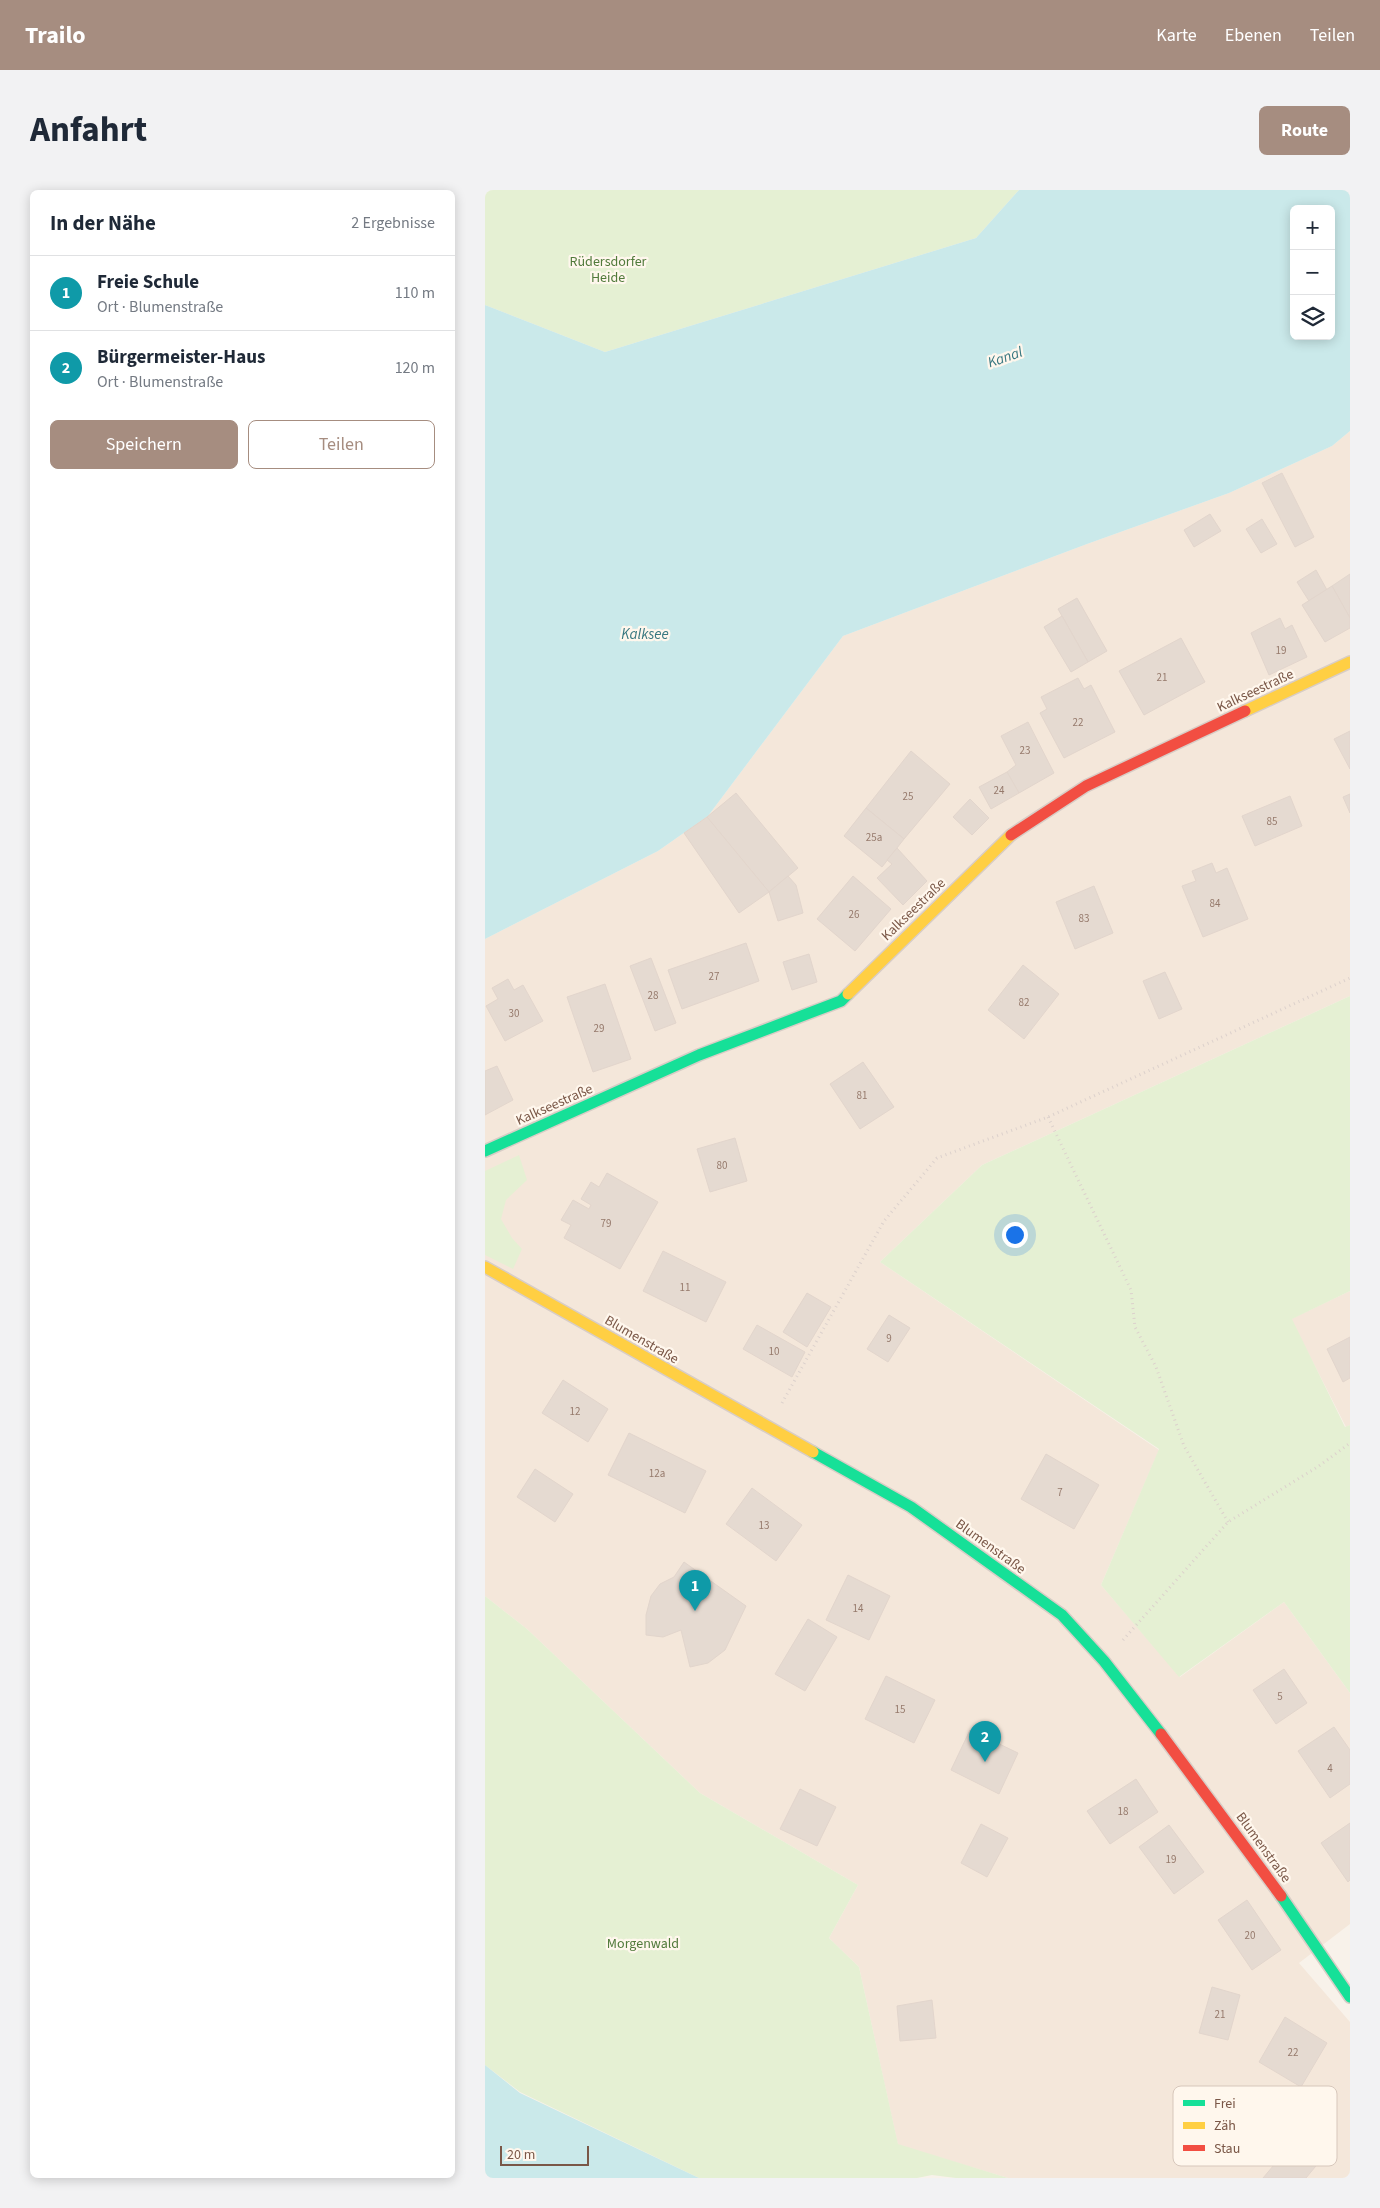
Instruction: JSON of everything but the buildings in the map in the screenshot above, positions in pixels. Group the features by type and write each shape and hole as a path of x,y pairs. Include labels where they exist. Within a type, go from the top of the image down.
{"street":[{"name":"Kalkseestraße","path":"485,1151 699,1055 841,1000 1008,838 1086,786 1350,662"},
{"name":"Blumenstraße","path":"485,1267 911,1506 1062,1615 1104,1661 1140,1705 1260,1866 1350,1997"}],"path":[{"path":"769,1428 884,1221 937,1158 1048,1117 1350,978"},
{"path":"1048,1117 1131,1290 1135,1327 1156,1367 1184,1446 1228,1522"},
{"path":"1104,1661 1228,1522 1319,1466 1350,1443"}],"shaded area":[{"path":"1350,431 1350,996 982,1165 880,1262 1159,1450 1101,1585 1180,1677 1284,1602 1350,1693 1350,1924 1299,1963 1350,2022 1350,2178 1008,2178 898,2145 859,1967 829,1938 858,1885 700,1793 527,1629 485,1596 485,939 658,851 708,816 843,636 1087,544 1229,493 1332,446"},
{"path":"1350,1291 1350,1425 1346,1427 1291,1319"}],"green space":[{"name":"Rüdersdorfer Heide","path":"485,190 1019,190 976,238 605,352 485,305"},
{"path":"1350,996 1350,1291 1292,1319 1345,1427 1350,1425 1350,1693 1284,1602 1179,1677 1101,1585 1159,1449 880,1262 982,1165"},
{"path":"519,1155 527,1180 506,1200 501,1219 512,1238 522,1249 513,1269 485,1255 485,1171"},
{"name":"Morgenwald","path":"485,1596 527,1629 700,1793 858,1885 829,1938 859,1967 898,2144 1008,2178 956,2178 932,2175 917,2178 699,2178 520,2092 485,2065"}],"water":[{"path":"1019,190 1350,190 1350,431 1332,446 1229,493 1087,544 843,636 708,816 658,851 485,939 485,305 605,352 976,238"},
{"path":"485,2065 520,2093 699,2178 485,2178"}],"traffic: fast":[{"path":"485,1151 699,1055 841,1001 848,994"},
{"path":"813,1452 911,1507 1062,1615 1104,1661 1161,1734"},
{"path":"1281,1896 1350,1997"}],"traffic: slow":[{"path":"1245,711 1350,662"},
{"path":"848,994 1011,835"},
{"path":"485,1267 813,1452"}],"traffic: jam":[{"path":"1011,835 1086,786 1245,711"},
{"path":"1161,1734 1281,1896"}],"place":[{"name":"Freie Schule","path":"695,1611"},
{"name":"Bürgermeister-Haus","path":"985,1762"}],"water label":[{"name":"Kanal","path":"1005,357"},
{"name":"Kalksee","path":"645,634"}]}
